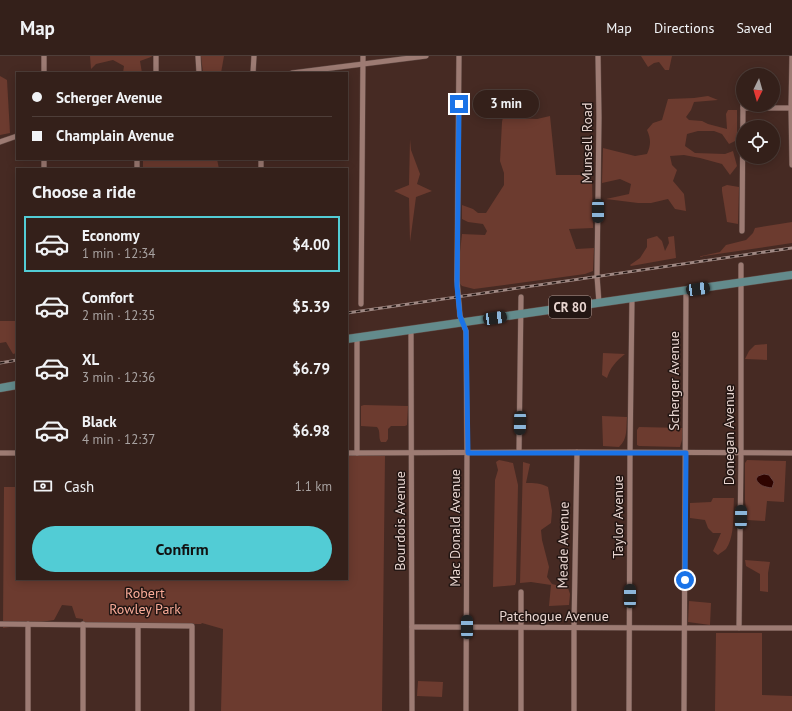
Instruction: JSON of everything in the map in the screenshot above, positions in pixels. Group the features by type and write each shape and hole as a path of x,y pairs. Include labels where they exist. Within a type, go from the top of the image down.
{"main road":[{"name":"CR 80","path":"348,339 792,275"},
{"path":"0,388 16,385"}],"street":[{"path":"44,56 44,72"},
{"path":"156,56 156,72"},
{"path":"198,56 199,72"},
{"path":"253,72 254,56"},
{"path":"361,304 363,56"},
{"path":"306,72 426,56"},
{"name":"Mac Donald Avenue","path":"459,56 457,280 460,316 466,331 468,453 466,711"},
{"name":"Munsell Road","path":"598,56 599,303"},
{"path":"792,56 792,165"},
{"path":"780,108 791,108"},
{"path":"742,231 743,112"},
{"path":"0,142 16,136"},
{"name":"Donegan Avenue","path":"739,628 742,265"},
{"name":"Scherger Avenue","path":"684,711 686,290"},
{"path":"519,452 521,296"},
{"name":"Taylor Avenue","path":"630,711 630,453 632,298"},
{"name":"Bourdois Avenue","path":"411,330 412,711"},
{"path":"357,453 358,338"},
{"name":"Meade Avenue","path":"574,711 576,452"},
{"path":"0,453 16,453"},
{"path":"348,453 792,453"},
{"path":"521,592 521,711"},
{"path":"0,624 192,626 192,711"},
{"path":"28,624 28,711"},
{"path":"83,624 83,711"},
{"path":"138,626 138,711"},
{"name":"Patchogue Avenue","path":"412,627 792,628"}],"green space":[{"path":"90,56 152,56 140,61 142,72 123,72 124,66 113,60 96,64 91,69"},
{"path":"201,56 224,56 221,72 203,72"},
{"path":"641,56 672,56 669,70 665,70 659,62 648,67"},
{"path":"0,76 7,80 10,133 0,135"},
{"path":"708,96 718,100 694,102 686,117 689,120 702,121 727,129 726,114 728,110 736,110 737,112 736,140 729,144 722,134 714,131 698,131 687,134 685,146 695,153 725,154 733,151 737,166 730,175 722,164 684,155 670,156 672,165 677,170 673,181 684,194 686,211 675,209 668,199 651,203 638,203 606,199 629,194 631,184 620,179 602,183 603,148 635,156 647,154 650,142 647,130 653,123 662,120 668,99"},
{"path":"505,107 514,118 537,119 550,116 556,175 587,175 592,180 593,228 569,229 576,249 594,248 593,271 585,274 474,289 462,286 457,280 462,234 485,235 487,231 483,224 468,222 462,219 462,205 473,209 478,213 486,213 504,185 504,173 500,161 502,122"},
{"path":"410,139 411,150 420,174 417,184 432,191 416,197 410,242 409,198 394,191 409,185"},
{"path":"143,160 217,160 219,168 143,168"},
{"path":"727,185 739,187 738,224 727,222 722,187"},
{"path":"792,222 792,243 697,257 720,252 726,245 746,240 753,233 755,228"},
{"path":"657,236 662,241 665,251 669,243 668,237 674,236 676,258 631,266 630,265 640,258 647,247 647,239"},
{"path":"0,321 16,321 16,353 13,354 6,342 0,343"},
{"path":"767,344 767,360 745,359 749,351 755,345"},
{"path":"603,353 625,354 614,365 607,378 602,375"},
{"path":"361,406 408,406 407,425 391,426 388,429 388,439 386,442 381,442 377,427 361,426"},
{"path":"602,416 627,417 625,437 619,447 603,446"},
{"path":"639,427 683,428 680,447 639,446 637,445 637,430"},
{"name":"Robert Rowley Park","path":"348,456 385,456 382,711 221,711 223,629 202,623 83,623 83,619 76,618 72,606 62,605 54,620 3,628 4,487 16,487 16,580 348,580"},
{"path":"499,460 513,463 518,485 516,582 515,585 493,587 495,480 498,470 496,462"},
{"path":"747,460 786,461 784,502 767,501 765,521 747,520 745,500 745,463"},
{"path":"523,462 530,464 526,483 535,483 548,487 552,511 551,523 541,530 549,567 547,577 552,584 568,588 570,594 569,605 549,606 551,585 531,582 520,583"},
{"path":"713,498 734,498 731,538 726,549 718,555 713,551 721,533 713,533 708,528 705,520 690,518 690,503 711,502"},
{"path":"745,560 770,562 768,573 768,592 760,591 760,574 746,566"},
{"path":"689,601 711,603 710,625 688,622"},
{"path":"716,633 762,633 762,695 792,696 792,711 715,711"},
{"path":"418,681 443,682 442,697 417,696"}],"shaded area":[{"path":"764,474 769,475 774,482 772,488 762,486 757,481 756,479 758,476"}],"railway":[{"path":"348,313 792,248"},
{"path":"0,363 16,360"}],"route":[{"path":"459,104 457,286 460,316 466,331 468,453 686,453 685,580"}]}
